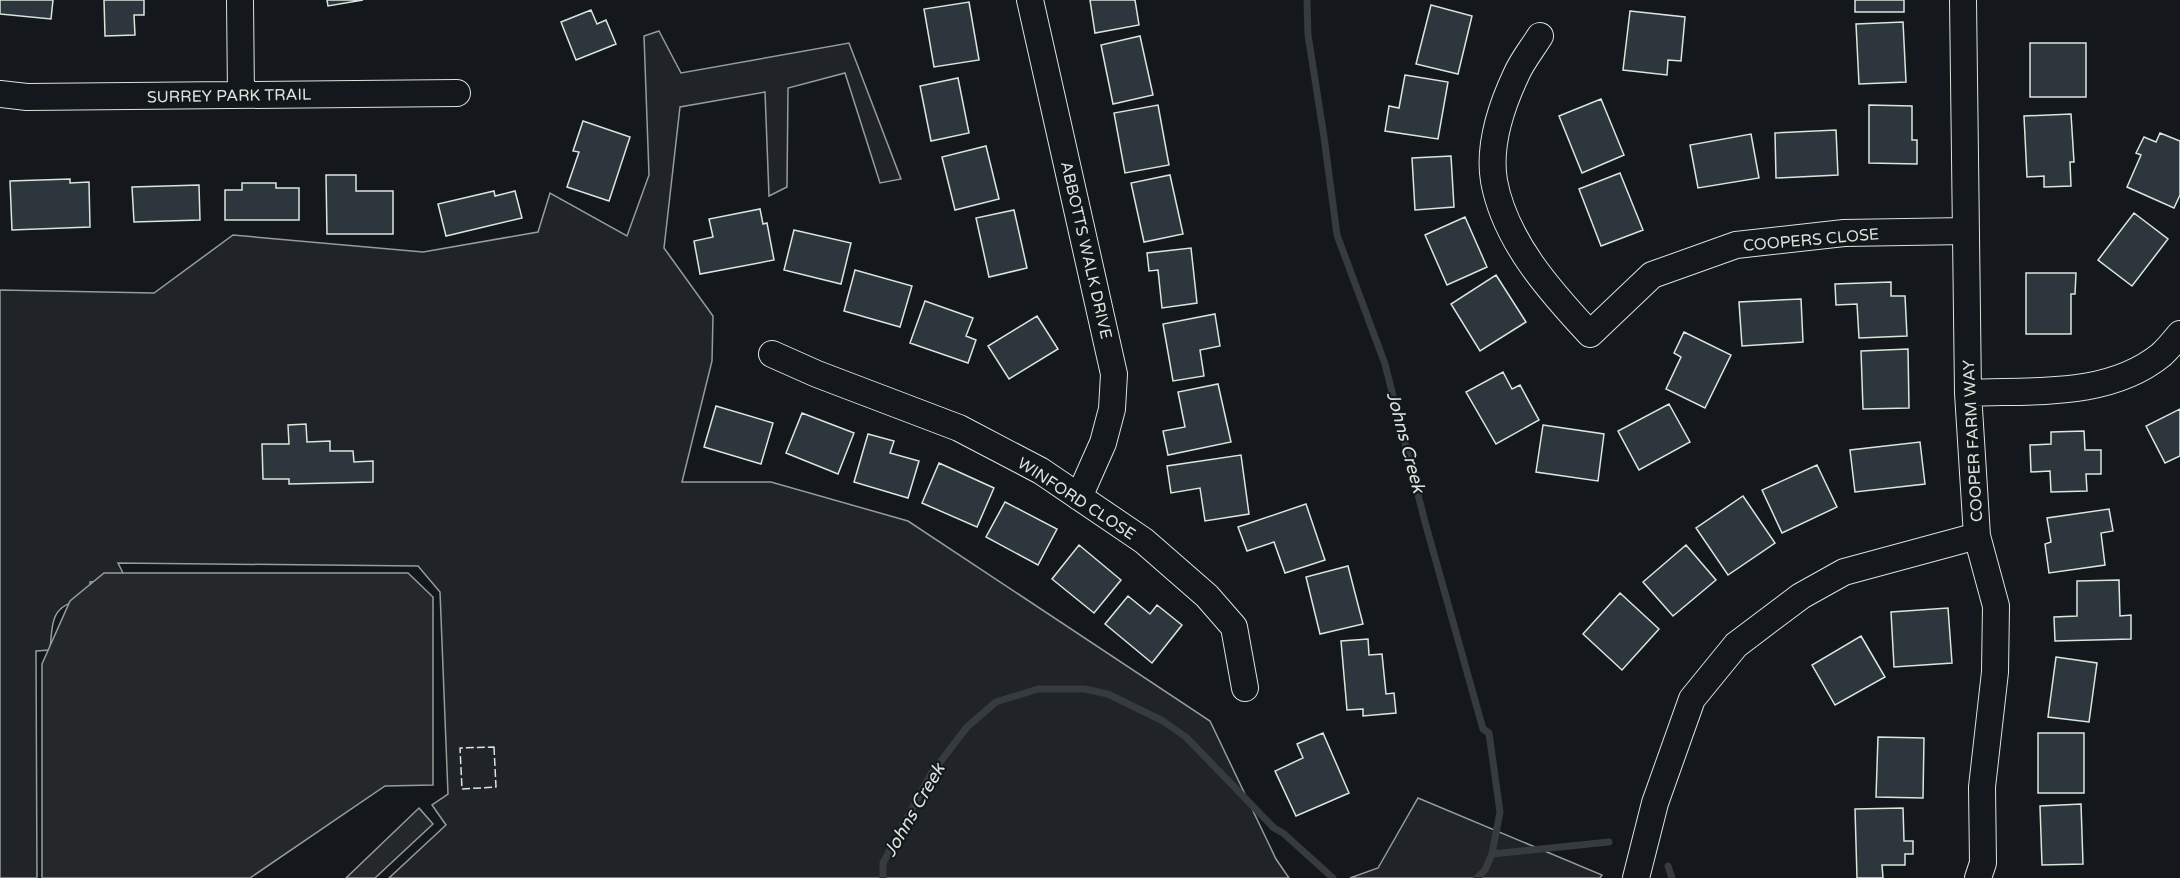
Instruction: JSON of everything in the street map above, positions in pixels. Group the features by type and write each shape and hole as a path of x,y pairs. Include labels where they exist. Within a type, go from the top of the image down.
{"street":[{"path":"240,0 242,95"},
{"name":"ABBOTTS WALK DRIVE","path":"1030,0 1114,374 1112,409 1103,443 1079,497"},
{"name":"COOPER FARM WAY","path":"1963,0 1968,393 1977,536 1996,606 1995,672 1982,787 1983,863 1978,878"},
{"name":"COOPERS CLOSE","path":"1540,36 1516,73 1501,111 1494,142 1494,180 1508,225 1529,260 1561,303 1590,334 1652,275 1737,245 1844,233 1966,231"},
{"name":"SURREY PARK TRAIL","path":"0,94 27,97 457,93"},
{"path":"1968,393 2088,388 2126,376 2161,355 2180,334"},
{"name":"WINFORD CLOSE","path":"772,354 817,374 959,428 1041,471 1144,541 1207,596 1234,627 1245,688"},
{"path":"1636,878 1655,803 1692,699 1736,645 1802,596 1844,572 1977,536"}],"shaded area":[{"path":"659,31 681,73 849,43 901,179 880,183 845,73 788,88 787,187 769,196 765,92 680,107 664,248 713,316 712,361 682,482 771,482 908,521 1210,721 1276,859 1289,878 389,878 446,825 432,805 448,794 440,592 418,566 118,563 126,579 90,582 90,597 68,604 57,613 52,628 50,650 36,651 37,878 0,878 0,290 154,293 233,235 423,252 538,232 550,193 627,236 649,175 644,36"},
{"path":"104,573 408,573 433,597 433,785 385,786 250,878 42,878 42,664 70,601"},
{"path":"1418,798 1602,875 1600,878 1350,878 1378,868"},
{"path":"419,808 433,824 375,878 346,878"}],"building":[{"path":"0,0 53,0 51,19 0,14"},
{"path":"104,0 144,0 144,15 134,15 135,35 105,36"},
{"path":"327,0 363,0 328,6"},
{"path":"1090,0 1135,0 1139,25 1095,33"},
{"path":"1855,0 1904,0 1904,12 1855,12"},
{"path":"969,2 979,60 934,67 924,9"},
{"path":"1431,5 1472,16 1458,74 1416,64"},
{"path":"591,10 597,24 606,20 616,44 576,60 561,22"},
{"path":"1630,11 1685,17 1681,61 1668,60 1667,75 1623,70"},
{"path":"1903,22 1906,82 1859,84 1856,24"},
{"path":"1140,36 1153,95 1113,104 1101,45"},
{"path":"2030,43 2086,43 2086,97 2030,97"},
{"path":"1405,75 1448,82 1438,139 1385,131 1389,106 1399,108"},
{"path":"958,78 969,133 931,141 920,86"},
{"path":"1601,99 1624,155 1582,173 1559,116"},
{"path":"1158,105 1169,165 1125,173 1114,113"},
{"path":"1869,105 1912,106 1912,140 1917,140 1917,164 1869,163"},
{"path":"2071,114 2074,162 2070,162 2071,186 2044,187 2044,176 2027,177 2024,116"},
{"path":"583,121 630,137 609,201 567,187 579,152 573,151"},
{"path":"1836,130 1838,175 1776,178 1775,133"},
{"path":"2160,133 2180,141 2180,195 2174,208 2127,187 2141,155 2136,153 2144,137 2156,142"},
{"path":"1751,134 1759,178 1698,188 1690,145"},
{"path":"986,146 999,199 955,210 942,157"},
{"path":"1451,156 1454,207 1415,210 1412,158"},
{"path":"1620,173 1643,230 1601,246 1579,189"},
{"path":"326,175 356,175 356,191 393,191 393,234 327,234"},
{"path":"1170,175 1183,234 1144,242 1131,183"},
{"path":"70,179 70,183 89,182 90,227 12,230 10,181"},
{"path":"242,183 276,183 276,188 299,188 299,220 225,220 225,190 242,190"},
{"path":"199,185 200,220 134,222 132,187"},
{"path":"494,191 495,196 515,191 522,218 446,236 438,204"},
{"path":"760,209 763,224 767,223 774,260 700,274 694,241 713,237 709,219"},
{"path":"1014,210 1027,268 989,277 976,218"},
{"path":"2134,213 2168,239 2132,286 2098,260"},
{"path":"1465,217 1487,267 1447,285 1425,235"},
{"path":"794,230 851,243 841,284 784,270"},
{"path":"1191,248 1197,303 1162,308 1158,270 1149,271 1147,253"},
{"path":"855,270 912,286 900,327 844,311"},
{"path":"2026,273 2076,273 2075,294 2071,294 2071,334 2026,334"},
{"path":"1496,275 1526,322 1480,351 1451,304"},
{"path":"1891,282 1891,296 1905,296 1907,336 1859,338 1857,304 1836,305 1835,284"},
{"path":"1801,299 1803,342 1742,346 1739,302"},
{"path":"925,301 973,318 966,336 976,340 968,363 910,343"},
{"path":"1215,314 1220,346 1200,350 1204,376 1173,381 1163,324"},
{"path":"1037,316 1058,349 1009,379 988,346"},
{"path":"1684,332 1731,355 1705,408 1666,389 1681,357 1674,353"},
{"path":"1908,349 1909,408 1863,409 1861,351"},
{"path":"1503,372 1512,389 1520,385 1539,420 1496,444 1466,392"},
{"path":"1218,384 1231,442 1168,455 1163,431 1185,427 1178,392"},
{"path":"1669,404 1690,442 1639,470 1618,431"},
{"path":"716,406 773,423 761,464 704,447"},
{"path":"2180,409 2180,456 2165,463 2146,426"},
{"path":"802,413 854,433 838,474 786,453"},
{"path":"306,424 307,442 330,441 330,451 353,451 354,462 373,461 373,482 289,484 289,479 263,479 262,444 289,444 288,425"},
{"path":"1543,425 1604,434 1598,481 1536,472"},
{"path":"2084,431 2085,450 2101,450 2101,474 2086,474 2087,491 2051,492 2050,471 2031,472 2030,445 2051,444 2051,432"},
{"path":"868,434 894,441 890,453 919,461 908,498 854,482"},
{"path":"1920,442 1925,484 1855,492 1850,450"},
{"path":"1241,455 1249,514 1205,521 1200,488 1171,493 1167,466"},
{"path":"939,463 994,488 977,527 922,503"},
{"path":"1817,465 1837,507 1782,533 1762,490"},
{"path":"1743,496 1775,543 1728,575 1696,528"},
{"path":"1005,502 1057,529 1038,565 986,537"},
{"path":"1306,504 1325,560 1285,573 1274,542 1247,551 1238,527"},
{"path":"2109,509 2113,531 2101,533 2105,565 2049,573 2045,544 2051,542 2047,518"},
{"path":"1079,545 1121,580 1094,613 1052,579"},
{"path":"1686,545 1716,580 1673,616 1643,582"},
{"path":"1348,566 1363,624 1320,634 1306,577"},
{"path":"2119,580 2120,616 2131,615 2131,639 2055,641 2054,617 2077,616 2077,581"},
{"path":"1620,593 1659,629 1622,670 1583,634"},
{"path":"1128,596 1150,614 1157,605 1182,625 1152,663 1105,624"},
{"path":"1948,608 1952,663 1894,667 1891,612"},
{"path":"1861,636 1885,677 1835,705 1812,665"},
{"path":"1368,639 1369,655 1382,654 1386,694 1394,693 1396,713 1363,716 1363,709 1347,710 1341,641"},
{"path":"2056,657 2097,663 2089,722 2048,717"},
{"path":"1323,733 1349,793 1296,816 1275,771 1303,758 1297,744"},
{"path":"2038,733 2084,733 2084,793 2038,793"},
{"path":"1878,737 1924,738 1923,798 1876,797"},
{"path":"2081,804 2083,864 2042,865 2040,806"},
{"path":"1903,808 1904,841 1913,841 1913,854 1905,854 1905,865 1882,865 1883,878 1857,878 1855,809"}],"waterway":[{"name":"Johns Creek","path":"1307,0 1308,35 1337,235 1385,364 1425,522 1483,729 1489,733 1500,812 1492,854 1485,870 1477,878"},
{"name":"Johns Creek","path":"883,878 883,863 931,774 967,727 996,702 1038,689 1084,689 1108,694 1163,721 1186,737 1274,828 1283,833 1333,878"},
{"path":"1492,854 1609,842"},
{"path":"1668,866 1672,878"}],"fence":[{"path":"494,747 496,787 462,789 460,748 494,747"}]}
